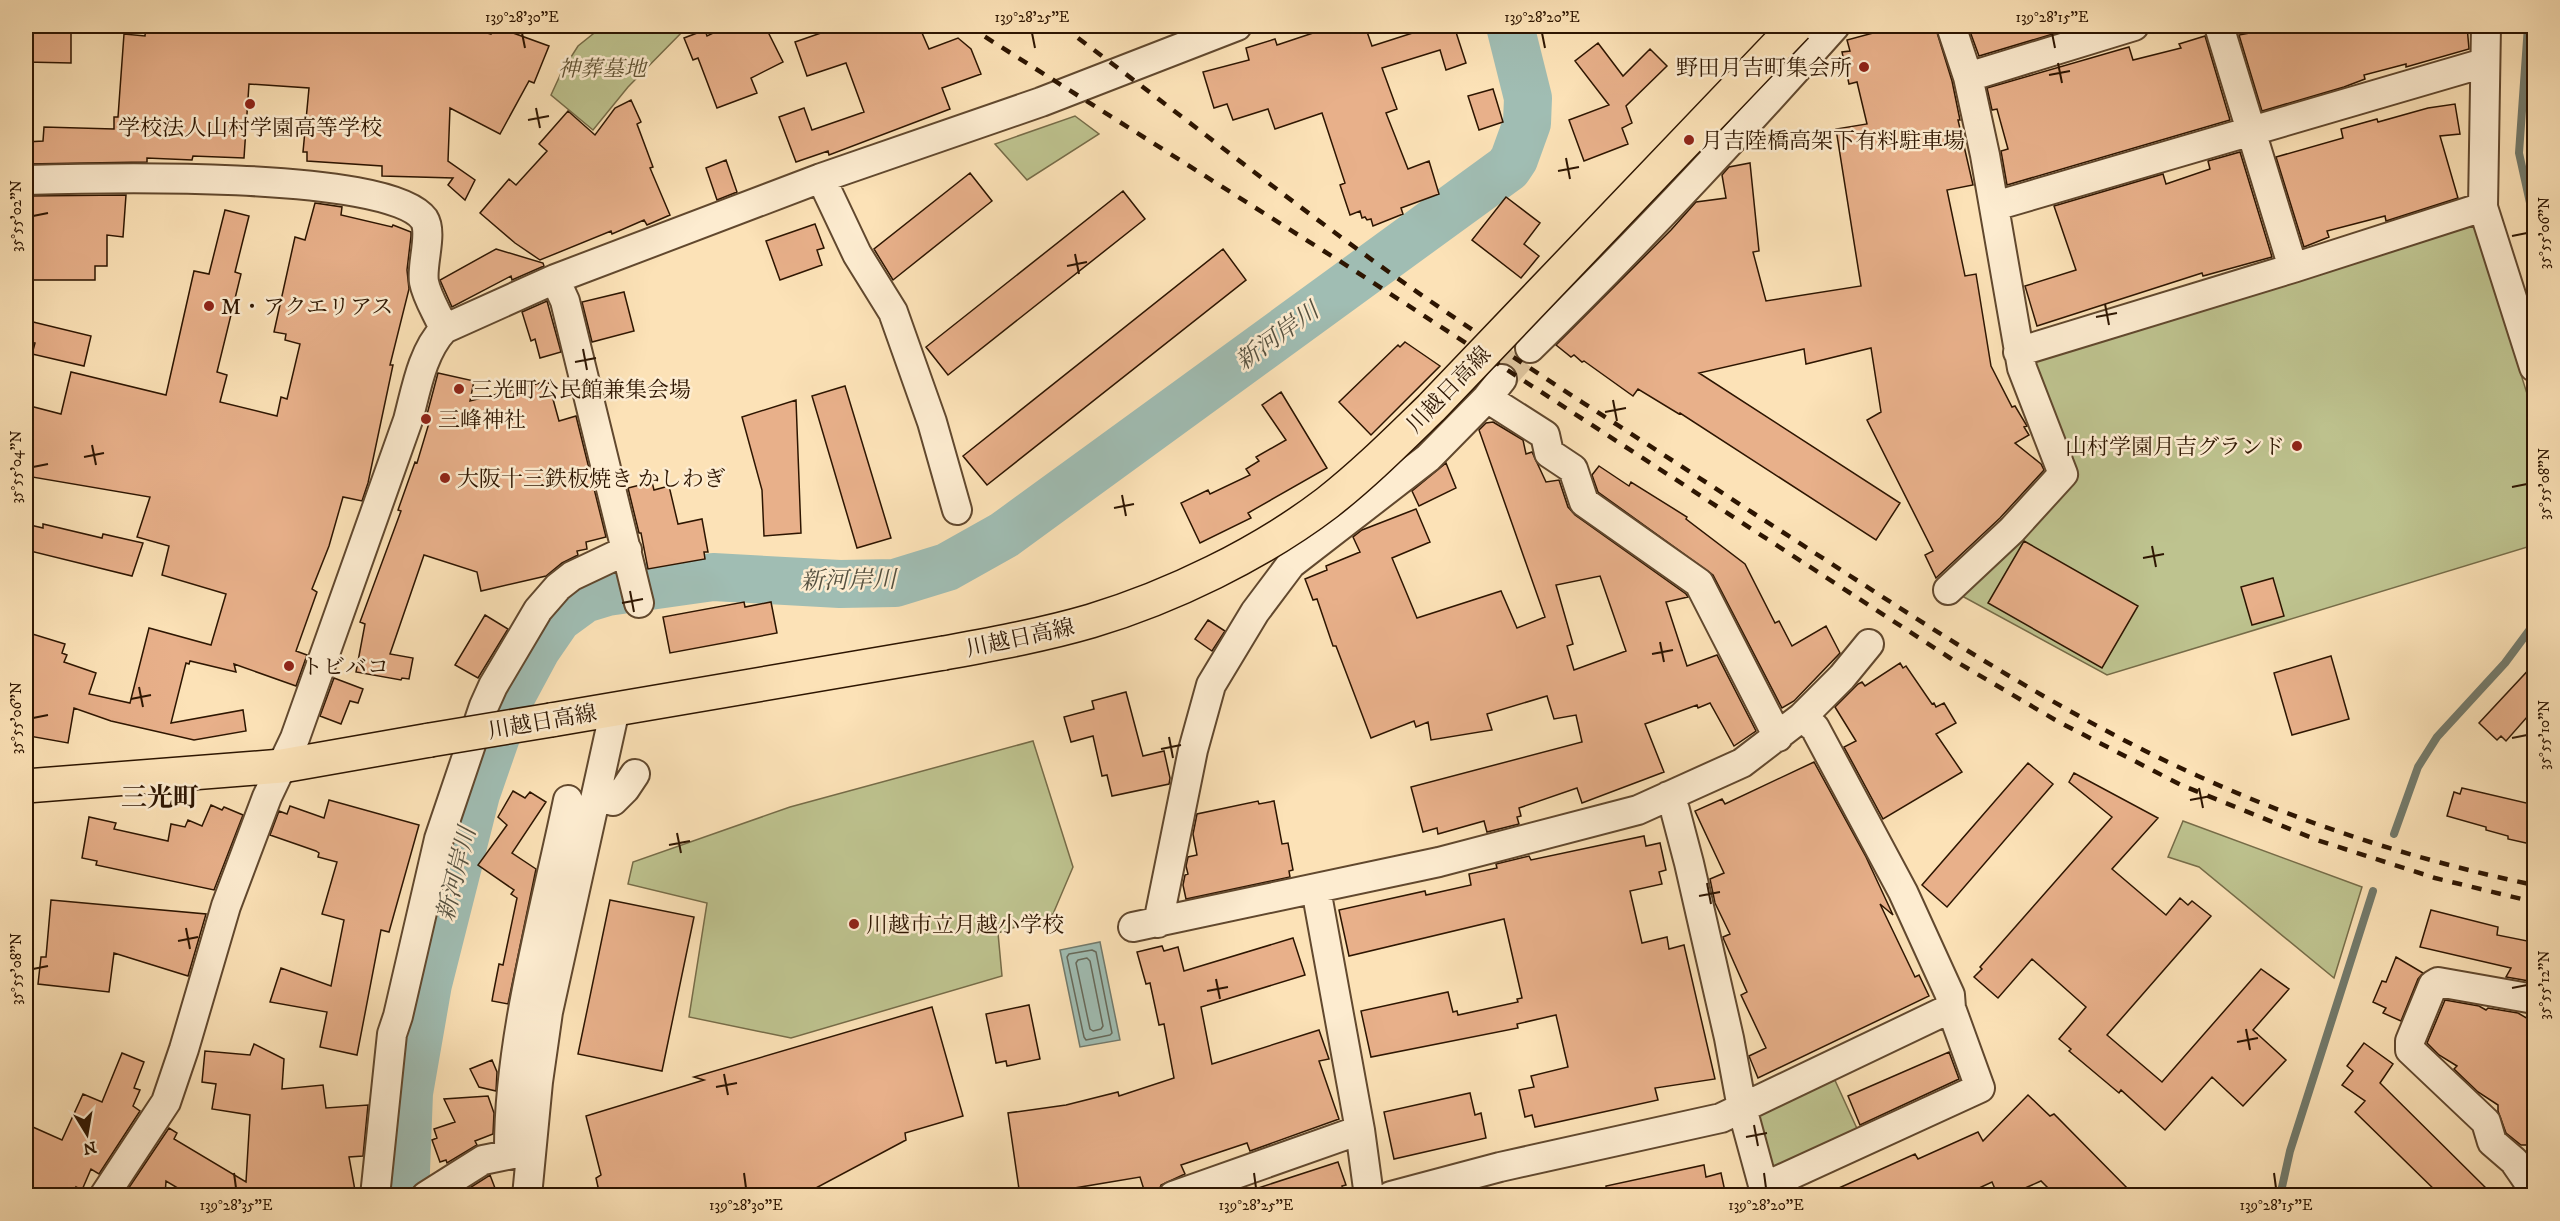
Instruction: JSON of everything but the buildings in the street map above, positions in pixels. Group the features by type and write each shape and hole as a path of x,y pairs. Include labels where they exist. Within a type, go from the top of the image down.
{"main road":[{"name":"川越日高線","path":"26,786 282,766 1040,635 1092,621 1145,602 1263,544 1326,504 1374,463 1431,408 1796,26"}],"street":[{"path":"104,1196 166,1102 226,906 295,738 408,420 422,367 444,328 555,279 822,178 1030,106 1237,26"},
{"path":"1530,348 1596,284 1757,114 1835,26"},
{"path":"1948,590 1968,574 2012,530 2063,474 2018,352 1995,206 1968,77 1951,26"},
{"path":"1968,77 2134,26"},
{"path":"2219,26 2294,268"},
{"path":"2486,26 2483,207 2535,367"},
{"path":"1995,206 2484,63"},
{"path":"26,180 196,178 338,189 392,199 412,207 426,221 424,283 444,328"},
{"path":"822,178 857,254 893,312 932,422 957,510"},
{"path":"2018,352 2294,268 2483,207"},
{"path":"555,279 565,302 639,603"},
{"path":"1778,737 1699,583 1584,502 1573,469 1549,453 1545,435 1494,388 1428,458 1291,564 1255,612 1210,685 1146,925 1439,862 1638,810 1742,763 1778,737 1802,717 1842,677 1869,644"},
{"path":"375,1196 392,1034 439,839 484,706 493,686 538,610 558,587 572,576 629,558"},
{"path":"520,1152 548,1012 615,709"},
{"path":"1668,796 1675,810 1696,892 1729,1038 1742,1108 1765,1191 1980,1088 1951,1008 1950,995 1903,892 1815,728 1802,717"},
{"path":"613,801 626,789 635,774"},
{"path":"527,1196 520,1152 508,1111 526,1000 568,798"},
{"path":"1316,890 1360,1130 1369,1196"},
{"path":"2535,999 2438,982 2433,985 2410,1041 2410,1050 2486,1122 2493,1142 2514,1161 2535,1190"},
{"path":"1390,1196 1500,1167 1721,1118 1951,1008"},
{"path":"1173,1196 1360,1130"},
{"path":"426,1196 483,1160 520,1152"}],"green space":[{"name":"神葬墓地","path":"603,26 688,26 628,87 593,130 551,95 562,71 578,46"},
{"path":"1075,116 1099,134 1027,180 995,144"},
{"name":"山村学園月吉グランド","path":"2474,224 2534,416 2534,545 2107,675 1962,596 2070,477 2032,363"},
{"path":"1033,741 1073,867 1053,914 998,933 1002,976 791,1038 689,1017 707,903 628,884 633,862 790,807"},
{"path":"2183,821 2362,887 2334,978 2199,867 2168,857"},
{"path":"1833,1076 1859,1133 1780,1171 1770,1168 1758,1118 1760,1113"}],"water":[{"path":"1100,942 1120,1040 1080,1047 1060,950"}],"waterway":[{"name":"新河岸川","path":"405,1196 409,1093 428,984 476,794 508,702 536,650 558,618 584,599 607,592 713,577 840,584 895,583 947,567 1004,535 1508,168 1514,159 1527,123 1528,98 1510,26"},
{"path":"2528,26 2519,153 2534,221"},
{"path":"2394,834 2418,767 2437,737 2505,663 2534,624"},
{"path":"2280,1196 2290,1151 2373,891"}],"tunnel":[{"path":"1502,379 1530,348"}],"railway":[{"path":"968,26 1349,267 1950,658 2057,721 2181,785 2317,840 2435,878 2534,902"},
{"path":"1062,26 1309,213 1437,306 1572,396 2026,686 2140,748 2239,794 2363,840 2448,865 2534,885"}],"place":[{"name":"野田月吉町集会所","path":"1864,67"},
{"name":"学校法人山村学園高等学校","path":"250,104"},
{"name":"月吉陸橋高架下有料駐車場","path":"1689,140"},
{"name":"M・アクエリアス","path":"209,306"},
{"name":"三光町公民館兼集会場","path":"459,389"},
{"name":"三峰神社","path":"426,419"},
{"name":"山村学園月吉グランド","path":"2297,446"},
{"name":"大阪十三鉄板焼き かしわぎ","path":"445,478"},
{"name":"トビバコ","path":"289,666"},
{"name":"川越市立月越小学校","path":"854,924"}],"district":[{"name":"三光町","path":"160,797"}]}
